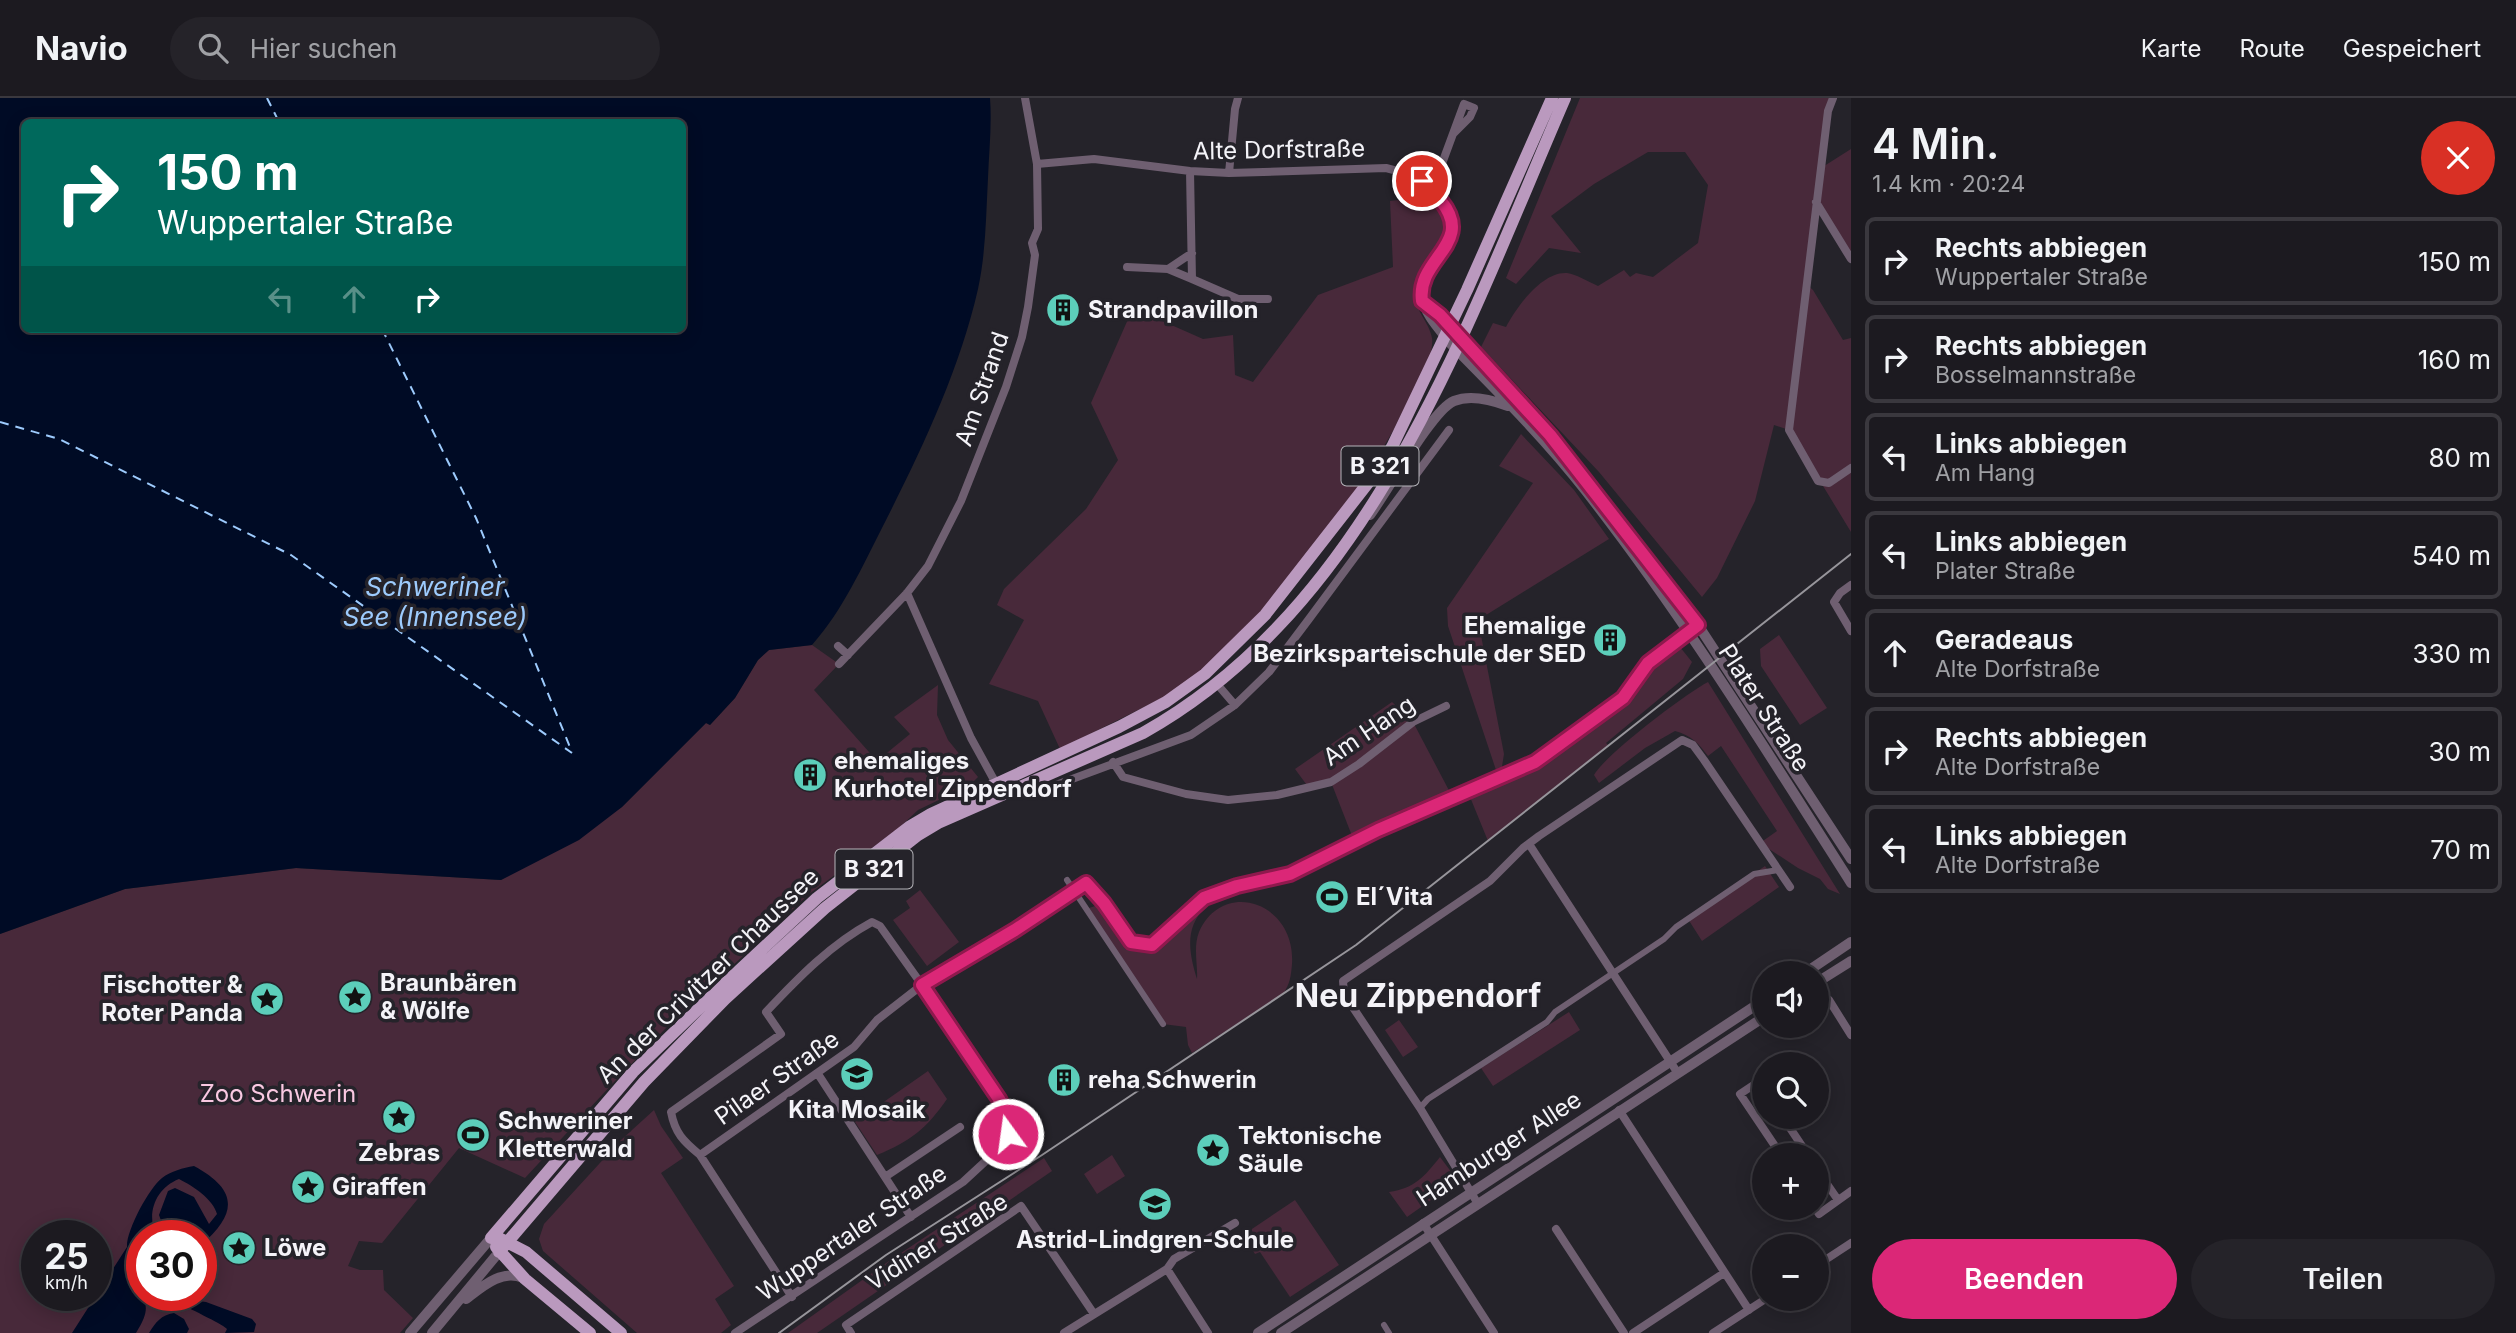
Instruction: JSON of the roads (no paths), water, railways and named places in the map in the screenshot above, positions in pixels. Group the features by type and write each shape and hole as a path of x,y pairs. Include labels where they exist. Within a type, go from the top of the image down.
{"main road":[{"name":"An der Crivitzer Chaussee","path":"491,1237 633,1072 794,917 909,827 1166,702 1205,674 1241,641 1294,580 1375,474 1403,426 1552,98"},
{"name":"An der Crivitzer Chaussee","path":"499,1252 644,1082 725,999 803,927 918,835 959,813 1143,733 1182,709 1217,684 1288,615 1340,550 1399,462 1458,343 1565,98"},
{"path":"491,1237 509,1242 526,1252 621,1333"},
{"path":"491,1237 499,1252 525,1279 590,1333"}],"street":[{"name":"Am Strand","path":"839,664 907,593 928,566 961,501 994,420 1022,337 1035,255 1032,243 1038,229 1037,164 1025,98"},
{"path":"1229,173 1238,98"},
{"path":"1833,98 1828,111 1788,430 1818,481 1829,483 1851,468"},
{"path":"1428,185 1440,169 1453,134"},
{"name":"Alte Dorfstraße","path":"1037,164 1094,159 1229,173 1386,168 1408,174 1428,185 1450,214 1454,225 1449,242 1425,276 1422,287 1422,301 1447,332"},
{"path":"1190,171 1192,279"},
{"path":"1816,202 1851,260"},
{"path":"1168,269 1192,253"},
{"path":"1126,267 1168,269 1238,299 1268,299"},
{"name":"Plater Straße","path":"1447,332 1550,435 1694,628 1851,859"},
{"name":"Plater Straße","path":"1458,343 1511,408 1585,490 1694,628 1851,883"},
{"name":"B 321","path":"1340,550 1372,513 1434,417 1442,410 1457,400 1469,398 1497,401 1511,408"},
{"path":"1037,792 1191,735 1235,705 1277,661 1449,430"},
{"path":"1851,586 1840,593 1834,602 1851,631"},
{"path":"907,593 971,738 1006,794"},
{"path":"922,985 1086,883 1104,903 1131,942 1152,945 1204,898 1237,886 1290,874 1378,830 1535,762 1623,698 1648,663 1694,628"},
{"path":"838,646 848,655"},
{"path":"1217,684 1235,705"},
{"name":"Am Hang","path":"1113,762 1123,777 1186,794 1228,800 1277,795 1331,782 1413,722 1446,706"},
{"path":"1478,1204 1420,1108 1344,994 1343,981 1490,881 1529,844 1682,740 1693,745 1790,887"},
{"path":"1529,844 1677,1072"},
{"path":"1420,1108 1428,1100 1547,1022 1555,1012 1664,939 1676,927 1754,874 1778,870"},
{"path":"1067,880 1071,894 1163,1024"},
{"name":"Pilaer Straße","path":"700,1154 854,1048 877,1020 922,985 880,926 872,922 855,931 814,963 766,1012 781,1034 671,1112 674,1129 700,1154 792,1297"},
{"path":"1823,961 1851,942"},
{"path":"1829,975 1851,961"},
{"name":"Wuppertaler Straße","path":"735,1333 963,1182 1003,1145 1010,1121 999,1099 922,985"},
{"path":"1829,1000 1851,1035"},
{"name":"Hamburger Allee","path":"1258,1333 1752,1008"},
{"name":"Hamburger Allee","path":"1281,1333 1752,1025"},
{"path":"818,1074 911,1217"},
{"path":"1752,1086 1741,1094 1752,1111"},
{"path":"1619,1110 1749,1310"},
{"path":"886,1177 960,1126"},
{"path":"1829,1187 1838,1200"},
{"path":"1829,1207 1851,1191"},
{"name":"Vidiner Straße","path":"852,1333 846,1325 1021,1206 1094,1314"},
{"path":"1064,1333 1167,1269 1174,1259 1235,1223"},
{"path":"1423,1223 1494,1333"},
{"path":"1556,1229 1624,1333"},
{"name":"An der Crivitzer Chaussee","path":"410,1333 491,1237"},
{"path":"1829,1257 1851,1243"},
{"name":"An der Crivitzer Chaussee","path":"432,1333 499,1252"},
{"path":"1167,1269 1208,1333"},
{"path":"1633,1333 1724,1273"},
{"name":"An der Crivitzer Chaussee","path":"454,1307 486,1283 509,1274 525,1279"},
{"path":"1713,1333 1752,1308"},
{"path":"1384,1325 1389,1333"}],"water":[{"name":"Schweriner See (Innensee)","path":"0,98 990,98 981,275 960,351 925,440 897,498 843,603 812,645 769,650 758,660 735,698 710,725 706,723 622,807 579,840 501,880 296,868 125,889 0,934"},
{"path":"194,1166 219,1184 228,1202 227,1212 217,1229 217,1220 212,1220 217,1214 215,1208 196,1189 179,1179 164,1188 159,1195 152,1220 134,1220 157,1183 177,1170"},
{"path":"175,1188 194,1197 207,1220 161,1220 159,1215 168,1191"},
{"path":"126,1249 126,1311 146,1311 136,1333 72,1333 86,1311 112,1311 112,1270"},
{"path":"217,1306 252,1319 256,1324 254,1332 225,1333 227,1329 195,1311 217,1311"},
{"path":"174,1313 184,1319 189,1329 187,1333 149,1333 159,1320"}],"tram line":[{"path":"779,1333 886,1255 1042,1155 1356,945 1851,554"}],"place":[{"name":"Strandpavillon","path":"1063,310"},
{"name":"Ehemalige Bezirksparteischule der SED","path":"1610,640"},
{"name":"ehemaliges Kurhotel Zippendorf","path":"810,775"},
{"name":"El´Vita","path":"1332,897"},
{"name":"Braunbären & Wölfe","path":"355,997"},
{"name":"Fischotter & Roter Panda","path":"267,999"},
{"name":"Kita Mosaik","path":"857,1074"},
{"name":"reha Schwerin","path":"1064,1080"},
{"name":"Zebras","path":"399,1117"},
{"name":"Schweriner Kletterwald","path":"473,1135"},
{"name":"Tektonische Säule","path":"1213,1150"},
{"name":"Giraffen","path":"308,1187"},
{"name":"Astrid-Lindgren-Schule","path":"1155,1204"},
{"name":"Löwe","path":"239,1248"}],"district":[{"name":"Neu Zippendorf","path":"1418,996"}],"park label":[{"name":"Zoo Schwerin","path":"278,1094"}]}
